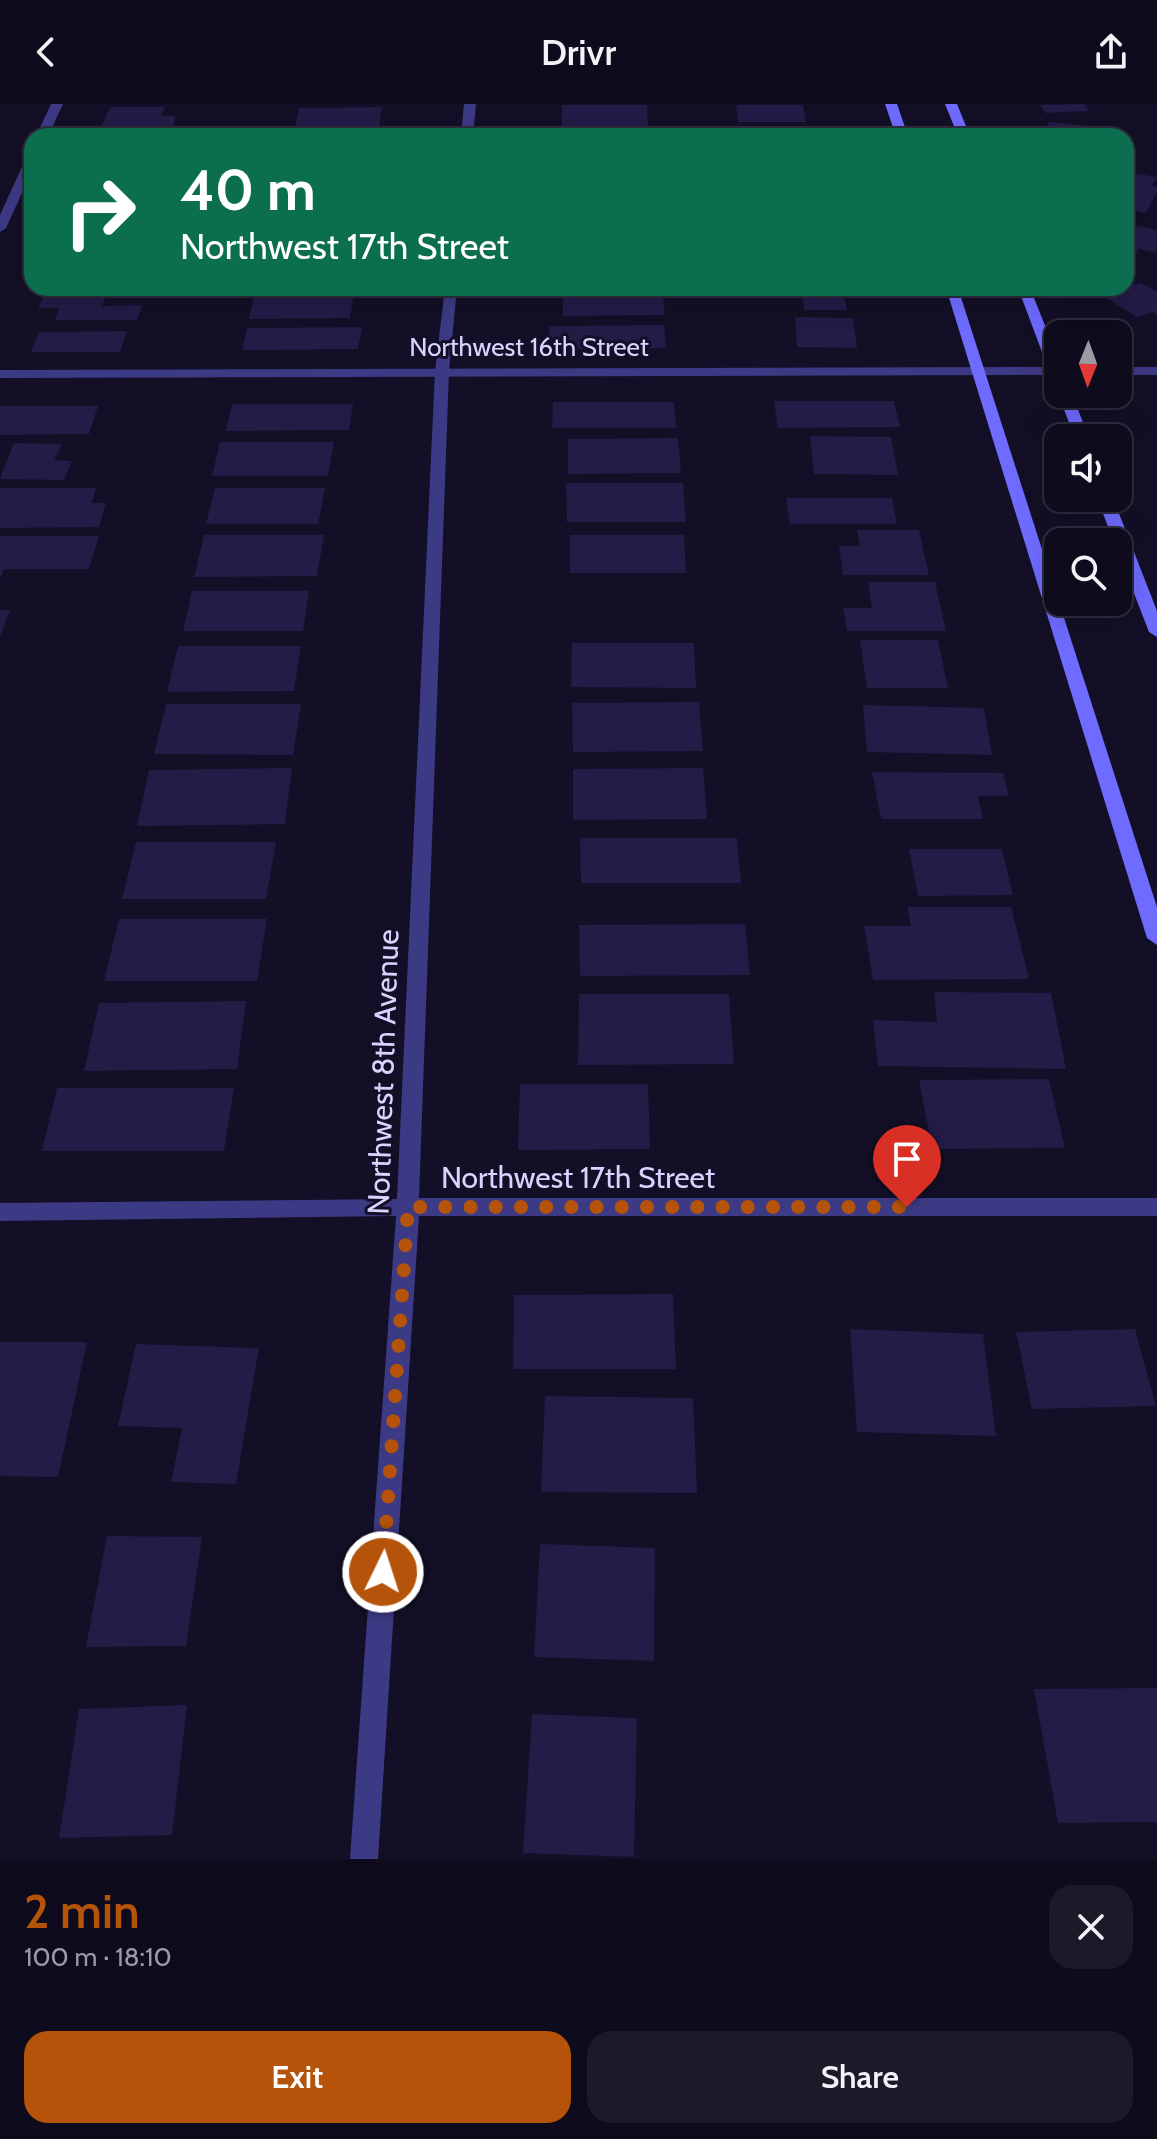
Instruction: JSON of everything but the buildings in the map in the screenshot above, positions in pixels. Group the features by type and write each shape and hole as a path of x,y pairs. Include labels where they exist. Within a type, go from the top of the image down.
{"main road":[{"path":"891,104 899,128"},
{"path":"951,104 961,128"},
{"path":"955,296 1157,938"},
{"path":"1027,296 1044,340"},
{"path":"1110,512 1157,632"}],"street":[{"path":"46,128 57,104"},
{"path":"468,128 470,104"},
{"path":"0,228 24,176"},
{"name":"Northwest 8th Avenue","path":"364,1859 408,1207 442,371 450,296"},
{"name":"Northwest 16th Street","path":"0,374 442,371 1044,373"},
{"path":"1132,371 1157,371"},
{"name":"Northwest 17th Street","path":"0,1212 408,1207 1157,1207"}],"route":[{"path":"383,1572 408,1207 907,1207"}]}
